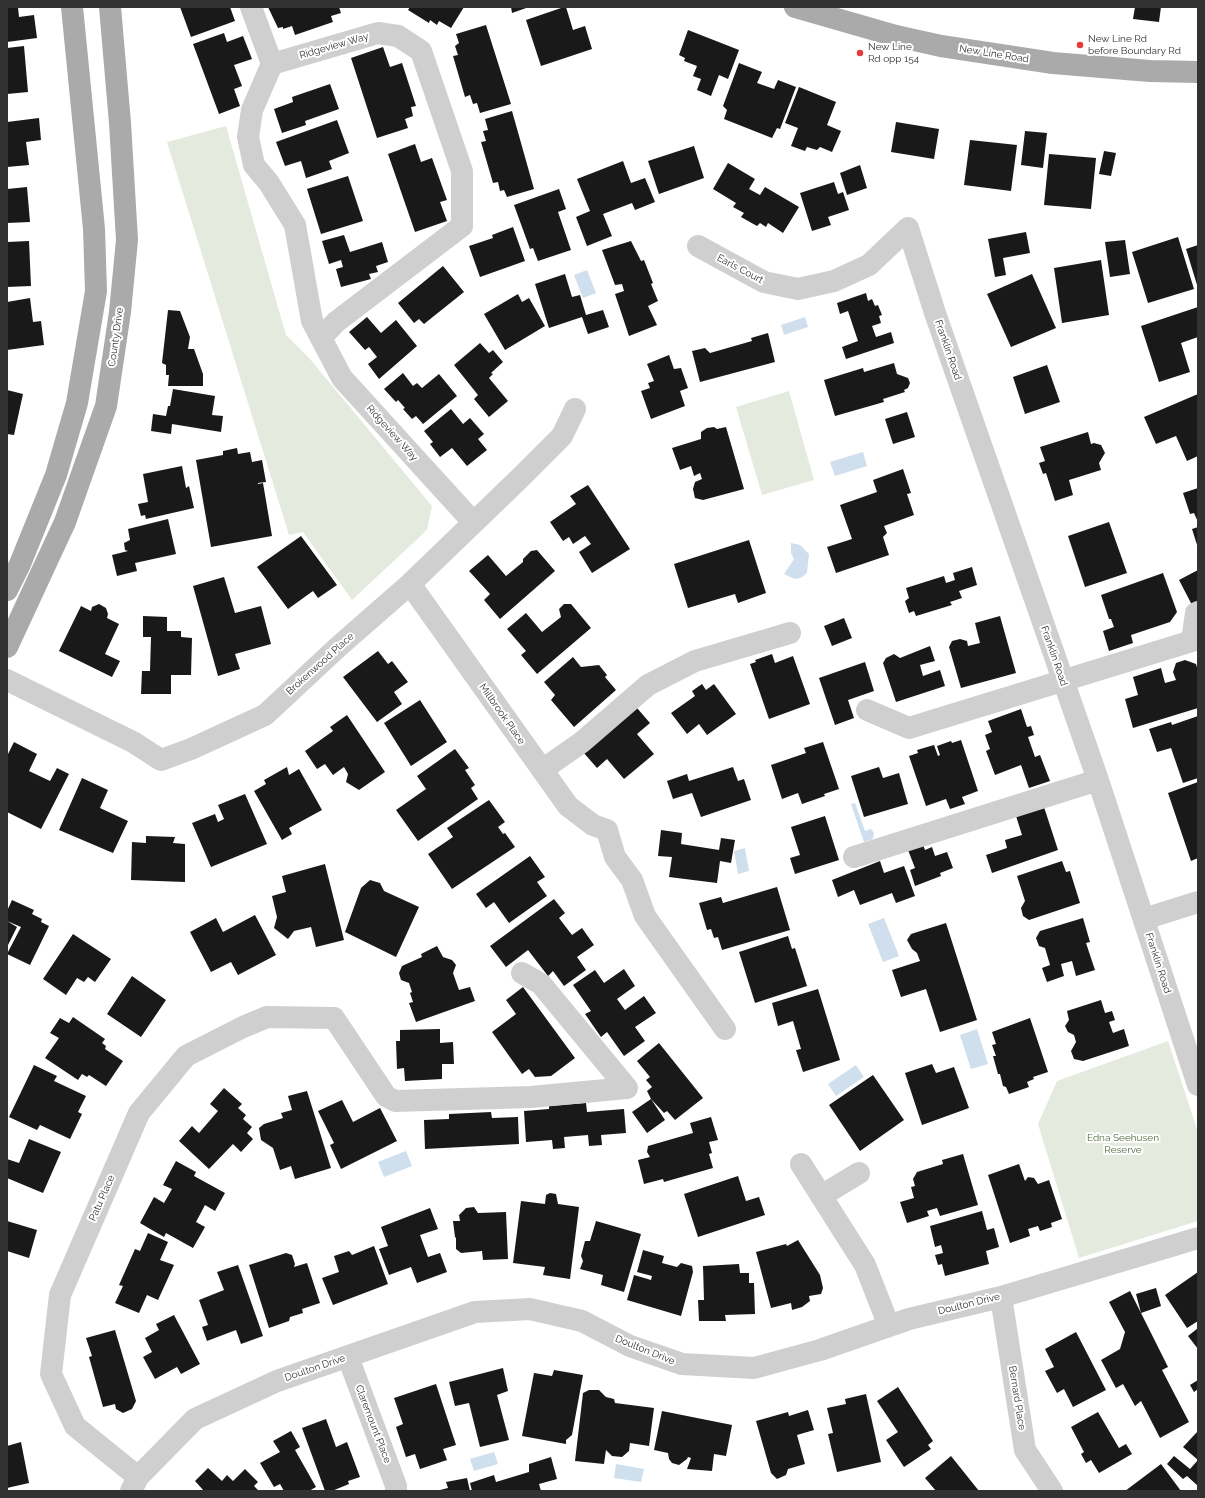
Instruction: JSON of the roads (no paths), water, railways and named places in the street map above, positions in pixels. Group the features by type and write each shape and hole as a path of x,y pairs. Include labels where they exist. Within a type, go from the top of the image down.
{"main road":[{"path":"7,590 20,564 56,475 75,411 83,375 96,291 94,229 72,7"},
{"name":"County Drive","path":"7,647 65,522 106,406 120,312 127,240 120,123 110,7"},
{"name":"New Line Road","path":"795,7 896,36 941,46 1053,63 1150,71 1198,72"}],"street":[{"path":"251,7 272,64"},
{"name":"Ridgeview Way","path":"321,338 336,322 462,226 462,171 421,51 398,36 378,33 272,64 252,110 248,137 254,165 269,183 295,225 312,321 342,378 473,522"},
{"name":"Earls Court","path":"698,246 764,282 798,289 834,281 869,265 908,228"},
{"name":"Franklin Road","path":"908,228 1062,680 1098,780 1198,1084"},
{"name":"Brokenwood Place","path":"7,680 133,742 162,760 191,749 265,714 410,584 562,436 575,409"},
{"name":"Millbrook Place","path":"410,584 568,806 592,826 607,830 615,857 632,880 645,916 725,1029"},
{"path":"867,710 910,728 1062,680 1195,643 1196,613 1198,612"},
{"path":"542,770 582,742 648,685 695,662 790,633"},
{"path":"854,857 1098,780"},
{"path":"1144,918 1198,902"},
{"name":"Patu Place","path":"134,1484 75,1426 51,1374 60,1295 139,1112 186,1056 242,1027 266,1017 334,1018 386,1096 395,1101 531,1097 627,1088 541,984 522,973"},
{"path":"801,1164 865,1265 889,1326"},
{"path":"821,1196 859,1173"},
{"name":"Doulton Drive","path":"134,1484 195,1419 277,1381 474,1312 530,1309 582,1321 630,1346 682,1364 754,1368 820,1350 909,1319 1001,1297 1198,1238"},
{"name":"Bernard Place","path":"1001,1297 1025,1450 1052,1491"},
{"name":"Claremount Place","path":"348,1357 396,1486 396,1491"}],"water":[{"path":"587,270 596,293 583,298 574,275"},
{"path":"805,317 808,327 784,335 781,325"},
{"path":"863,452 867,466 835,476 830,462"},
{"path":"791,543 800,545 809,554 807,573 798,579 784,574 794,559 791,553"},
{"path":"855,803 865,831 871,829 874,833 873,839 864,842 851,804"},
{"path":"745,848 749,871 738,874 734,851"},
{"path":"884,918 899,956 883,962 868,924"},
{"path":"977,1029 988,1064 971,1069 960,1035"},
{"path":"856,1065 864,1077 836,1096 828,1084"},
{"path":"406,1151 412,1166 384,1177 378,1162"},
{"path":"494,1452 498,1464 474,1471 470,1459"},
{"path":"616,1464 644,1469 641,1482 614,1478"}],"place":[{"name":"New Line Rd before Boundary Rd","path":"1080,45"},
{"name":"New Line Rd opp 154","path":"860,53"}],"park label":[{"name":"Edna Seehusen Reserve","path":"1123,1144"}]}
